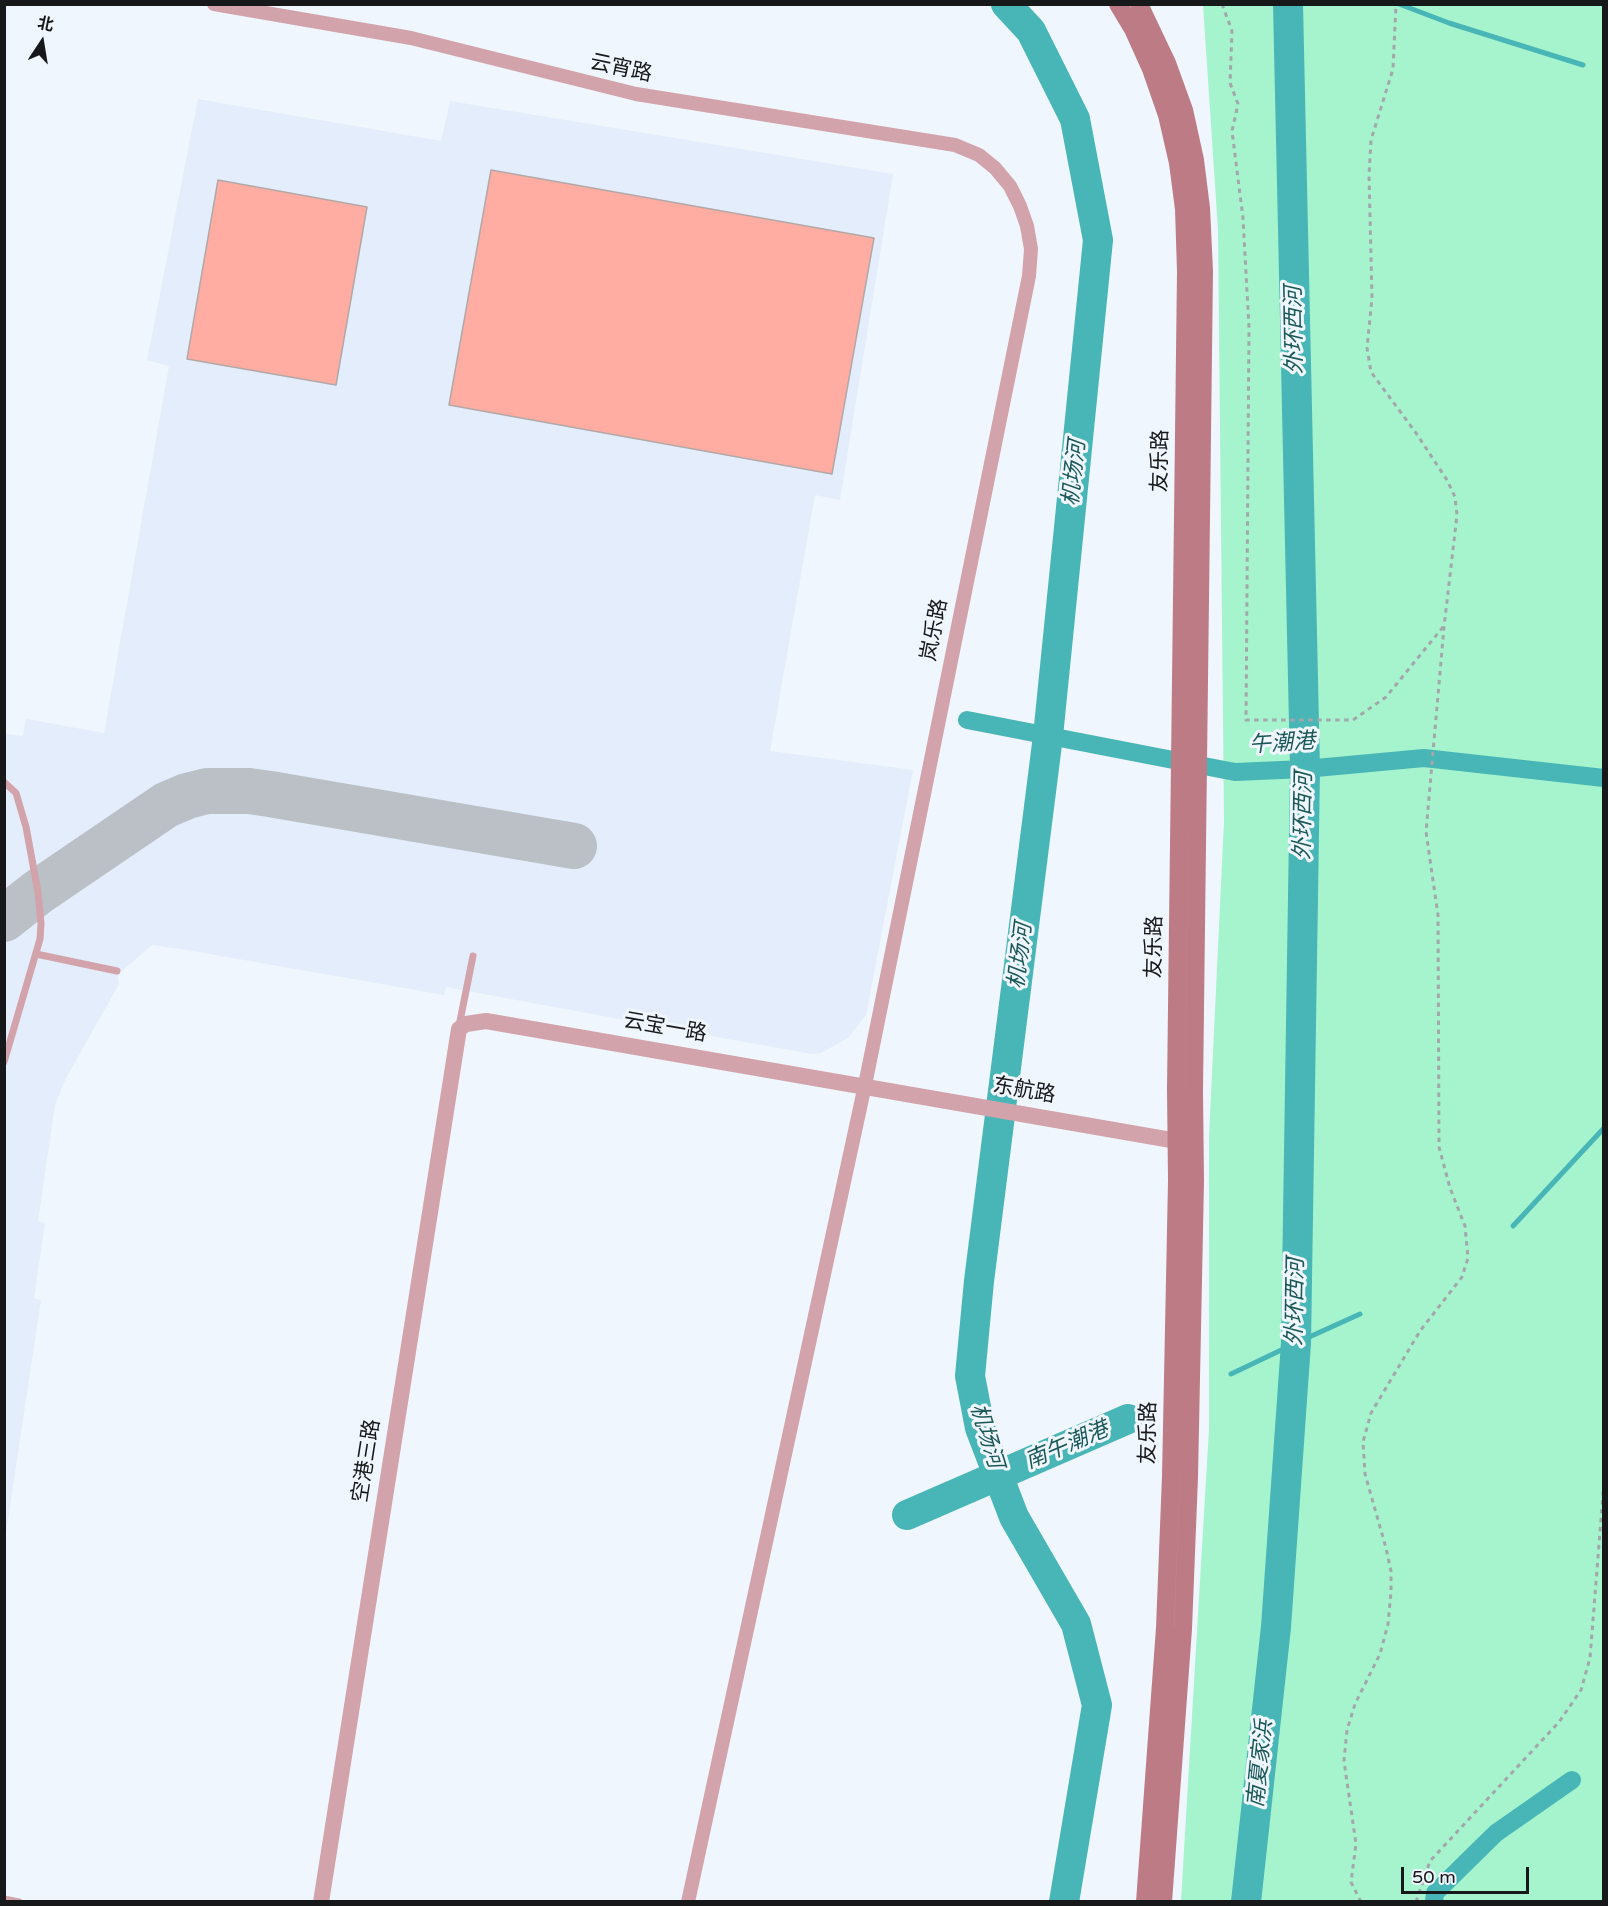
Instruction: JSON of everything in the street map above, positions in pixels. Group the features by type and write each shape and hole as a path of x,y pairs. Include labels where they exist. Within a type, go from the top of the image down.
{"main road":[{"name":"友乐路","path":"1118,4 1151,69 1167,115 1178,163 1184,209 1186,271 1189,733 1185,1141 1189,1466 1183,1629 1163,1902"},
{"name":"友乐路","path":"1139,4 1167,63 1184,110 1202,208 1204,271 1189,733"},
{"name":"友乐路","path":"1145,1902 1165,1628 1185,1141"}],"street":[{"name":"云宵路","path":"214,4 411,39 636,94 955,145 979,155 995,168 1010,186"},
{"name":"岚乐路","path":"688,1902 864,1085 1029,276 1030,249 1027,226 1010,186"},
{"name":"云宝一路","path":"459,1029 466,1024 486,1021 864,1085"},
{"name":"空港三路","path":"321,1902 459,1029"},
{"name":"东航路","path":"864,1085 1185,1141"},
{"path":"1138,1137 1185,1141"}],"lane":[{"path":"4,782 16,793 26,827 40,916 40,939 4,1062"},
{"path":"36,954 117,971"},
{"path":"459,1029 473,956"},
{"path":"4,1899 20,1902"}],"path":[{"path":"1222,4 1232,32 1230,83 1238,104 1232,131 1243,219 1249,328 1246,720 1353,720 1386,697 1444,627"},
{"path":"1361,1902 1351,1882 1356,1844 1344,1761 1347,1730 1355,1704 1380,1654 1388,1624 1391,1592 1391,1570 1365,1474 1363,1442 1371,1413 1420,1331 1462,1277 1468,1258 1465,1226 1449,1188 1439,1147 1438,915 1426,832 1433,738 1457,515 1455,497 1447,480 1371,372 1367,348 1372,298 1369,175 1371,140 1393,69 1396,4"},
{"path":"1604,166 1604,565"},
{"path":"1416,1902 1430,1861 1559,1722 1581,1690 1590,1658 1604,1481"}],"shaded area":[{"path":"198,99 441,141 450,101 893,174 840,500 815,495 770,751 913,770 866,1015 848,1038 821,1053 813,1054 722,1038 446,987 444,995 152,945 122,971 117,970 119,984 65,1080 55,1105 38,1221 45,1223 34,1298 41,1300 5,1539 5,734 23,736 26,719 104,733 169,366 147,360"}],"green space":[{"path":"1203,5 1603,5 1603,1901 1181,1901 1209,1429 1209,1136 1224,821 1218,230"}],"building":[{"path":"491,170 874,238 832,474 449,405"},
{"path":"218,180 367,207 336,385 187,359"}],"waterway":[{"name":"机场河","path":"1006,4 1031,31 1075,119 1098,240 1048,736 979,1281 970,1376 980,1428 1014,1517 1076,1624 1097,1705 1064,1902"},
{"name":"外环西河","path":"1246,1902 1276,1627 1296,1343 1305,769 1288,4"},
{"path":"1399,4 1449,23 1583,65"},
{"name":"午潮港","path":"967,720 1235,772 1305,769 1424,758 1604,778"},
{"name":"南午潮港","path":"1513,1226 1604,1128"},
{"name":"南午潮港","path":"1231,1374 1360,1314"},
{"name":"南午潮港","path":"907,1515 1128,1419"},
{"path":"1434,1902 1435,1893 1496,1833 1572,1780"}],"taxiway":[{"path":"4,919 38,892 166,805 207,791 249,791 270,794 574,846"}],"water label":[{"name":"南夏家浜","path":"1261,1764"}]}
